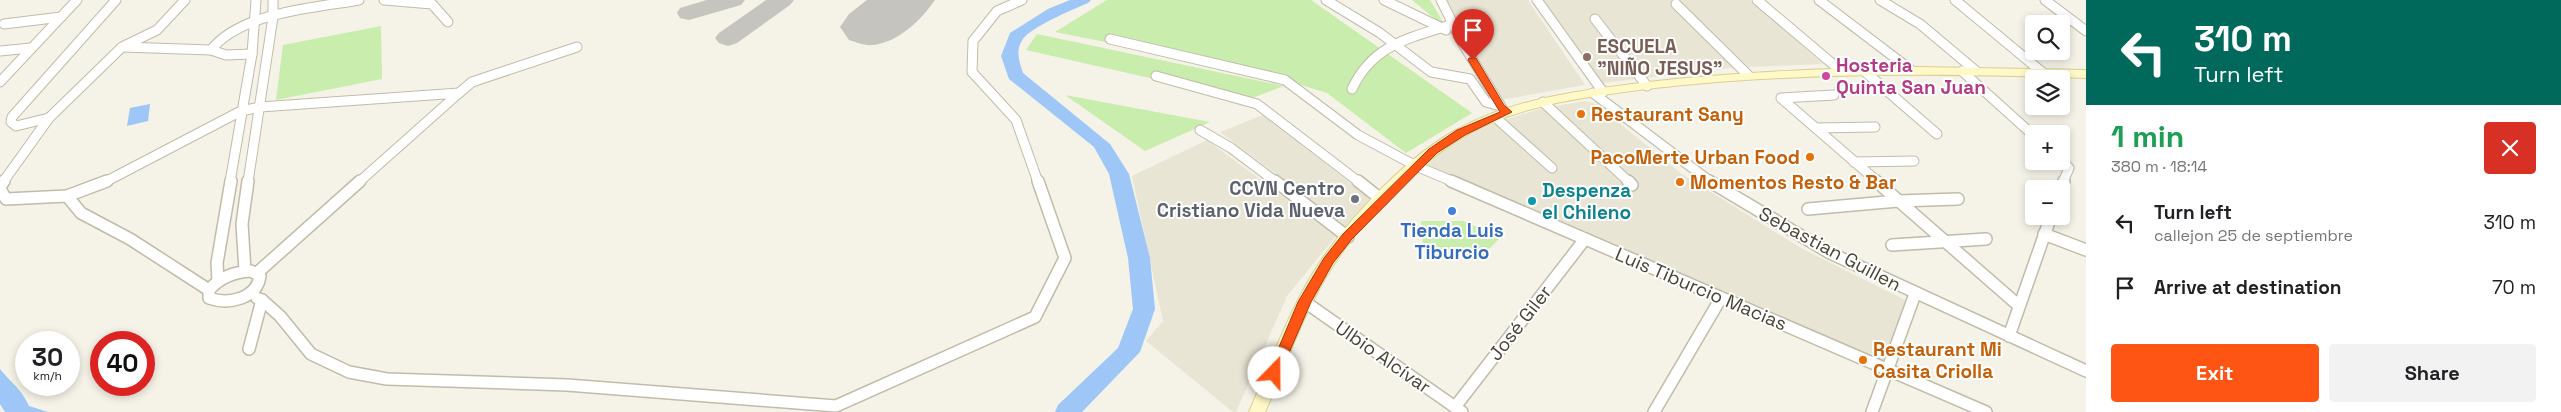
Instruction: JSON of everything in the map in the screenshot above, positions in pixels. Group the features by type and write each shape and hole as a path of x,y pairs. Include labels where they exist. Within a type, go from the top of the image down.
{"street":[{"path":"0,82 77,0"},
{"path":"49,118 16,126 11,122 12,117 116,0"},
{"path":"185,0 157,30 122,47 49,118 0,188 6,199 67,196 98,186 241,111 260,107 459,93"},
{"path":"218,281 217,264 252,54 256,0"},
{"path":"245,271 242,224 273,17 273,0"},
{"path":"211,50 214,42 230,31 256,20 359,0"},
{"path":"384,0 432,4 448,22"},
{"path":"246,295 262,300 280,316 311,354 349,372 387,379 567,384 836,406 1035,317 1065,258 1016,120 972,72 973,42 997,11 1022,0"},
{"path":"1326,0 1395,44 1431,72 1470,79 1486,102 1501,112"},
{"path":"1384,0 1460,37"},
{"path":"1441,0 1501,112 1552,168"},
{"name":"Sebastian Guillen","path":"1537,0 1598,92 1691,169 1725,192 1830,253 1915,294 2086,371"},
{"path":"1757,0 1841,71"},
{"path":"1819,0 1911,70"},
{"path":"1880,0 1920,24 1976,71"},
{"path":"1955,0 2040,70"},
{"path":"2046,0 2086,31"},
{"path":"1676,4 1748,75"},
{"path":"4,24 60,17"},
{"path":"1595,19 1647,86"},
{"path":"1352,89 1357,75 1365,63 1395,44 1453,24"},
{"name":"Luis Tiburcio Macias","path":"1110,39 1285,80 1358,134 1416,166 1986,412"},
{"path":"122,47 211,50 218,55 229,56 252,54"},
{"path":"256,273 472,82 577,47"},
{"path":"0,51 32,48"},
{"path":"1863,70 1937,134"},
{"path":"1257,412 1305,302 1329,261 1348,237 1416,166 1447,141 1501,112 1598,92 1748,75 1863,70 2025,72"},
{"path":"1962,71 2025,128"},
{"path":"2070,73 2086,74"},
{"path":"1156,76 1256,104 1382,200"},
{"path":"1834,95 1781,98 2018,305"},
{"path":"1543,102 1632,185"},
{"path":"1816,128 1875,127"},
{"path":"1200,130 1231,148 1348,237"},
{"path":"1854,162 1914,161"},
{"path":"67,196 80,213 130,239 209,290"},
{"path":"1808,209 1898,201 1958,199"},
{"path":"2009,336 2018,305 2048,225"},
{"path":"2044,234 2086,250"},
{"name":"José Giler","path":"1459,410 1585,239"},
{"path":"1892,245 1943,240 1986,240"},
{"path":"245,271 256,273 260,276 258,285 246,295 229,301 214,301 210,298 209,290 218,281 231,274 245,271"},
{"path":"1872,412 1915,294"},
{"path":"1654,412 1721,298"},
{"path":"249,349 262,300"},
{"name":"Ulbio Alcívar","path":"1305,302 1459,410"}],"shaded area":[{"path":"1437,0 1528,0 1585,85 1500,100 1453,11 1441,11"},
{"path":"1535,0 1750,0 1823,64 1749,67 1701,29 1738,67 1594,84"},
{"path":"1585,101 1596,104 1682,174 1801,248 1905,300 1885,363 1425,167 1438,153 1462,137 1493,124 1539,109"},
{"path":"1263,115 1371,199 1347,227 1220,132"},
{"path":"1207,140 1336,236 1287,296 1236,412 1233,412 1146,341 1163,321 1132,176"}],"green space":[{"path":"1107,0 1311,0 1472,113 1406,153 1327,93 1266,74 1055,32"},
{"path":"1412,0 1430,0 1447,29"},
{"path":"381,26 382,79 276,100 283,45"},
{"path":"1037,34 1284,86 1247,100 1026,50"},
{"path":"1065,95 1210,122 1145,151"},
{"path":"1421,221 1463,221 1501,237 1479,259 1423,248"}],"water":[{"path":"150,104 148,121 127,126 130,108"},
{"path":"0,369 15,386 15,396 23,396 29,406 48,412 5,412 0,404"}],"waterway":[{"path":"1067,412 1128,352 1144,309 1139,258 1119,174 1101,144 1015,75 1009,56 1016,36 1054,12 1083,0"}],"taxiway":[{"path":"689,13 733,0"},
{"path":"728,38 782,0"}],"runway":[{"path":"871,27 905,0"}],"place":[{"name":"ESCUELA \"NIÑO JESUS\"","path":"1587,57"},
{"name":"Hosteria Quinta San Juan","path":"1826,76"},
{"name":"Restaurant Sany","path":"1581,114"},
{"name":"PacoMerte Urban Food","path":"1810,157"},
{"name":"Momentos Resto & Bar","path":"1680,182"},
{"name":"CCVN Centro Cristiano Vida Nueva","path":"1355,199"},
{"name":"Despenza el Chileno","path":"1532,201"},
{"name":"Tienda Luis Tiburcio","path":"1452,211"},
{"name":"Restaurant Mi Casita Criolla","path":"1863,360"}],"route":[{"path":"1274,373 1293,326 1315,283 1348,237 1382,200 1433,151 1476,125 1507,112 1500,106 1473,60"}]}
